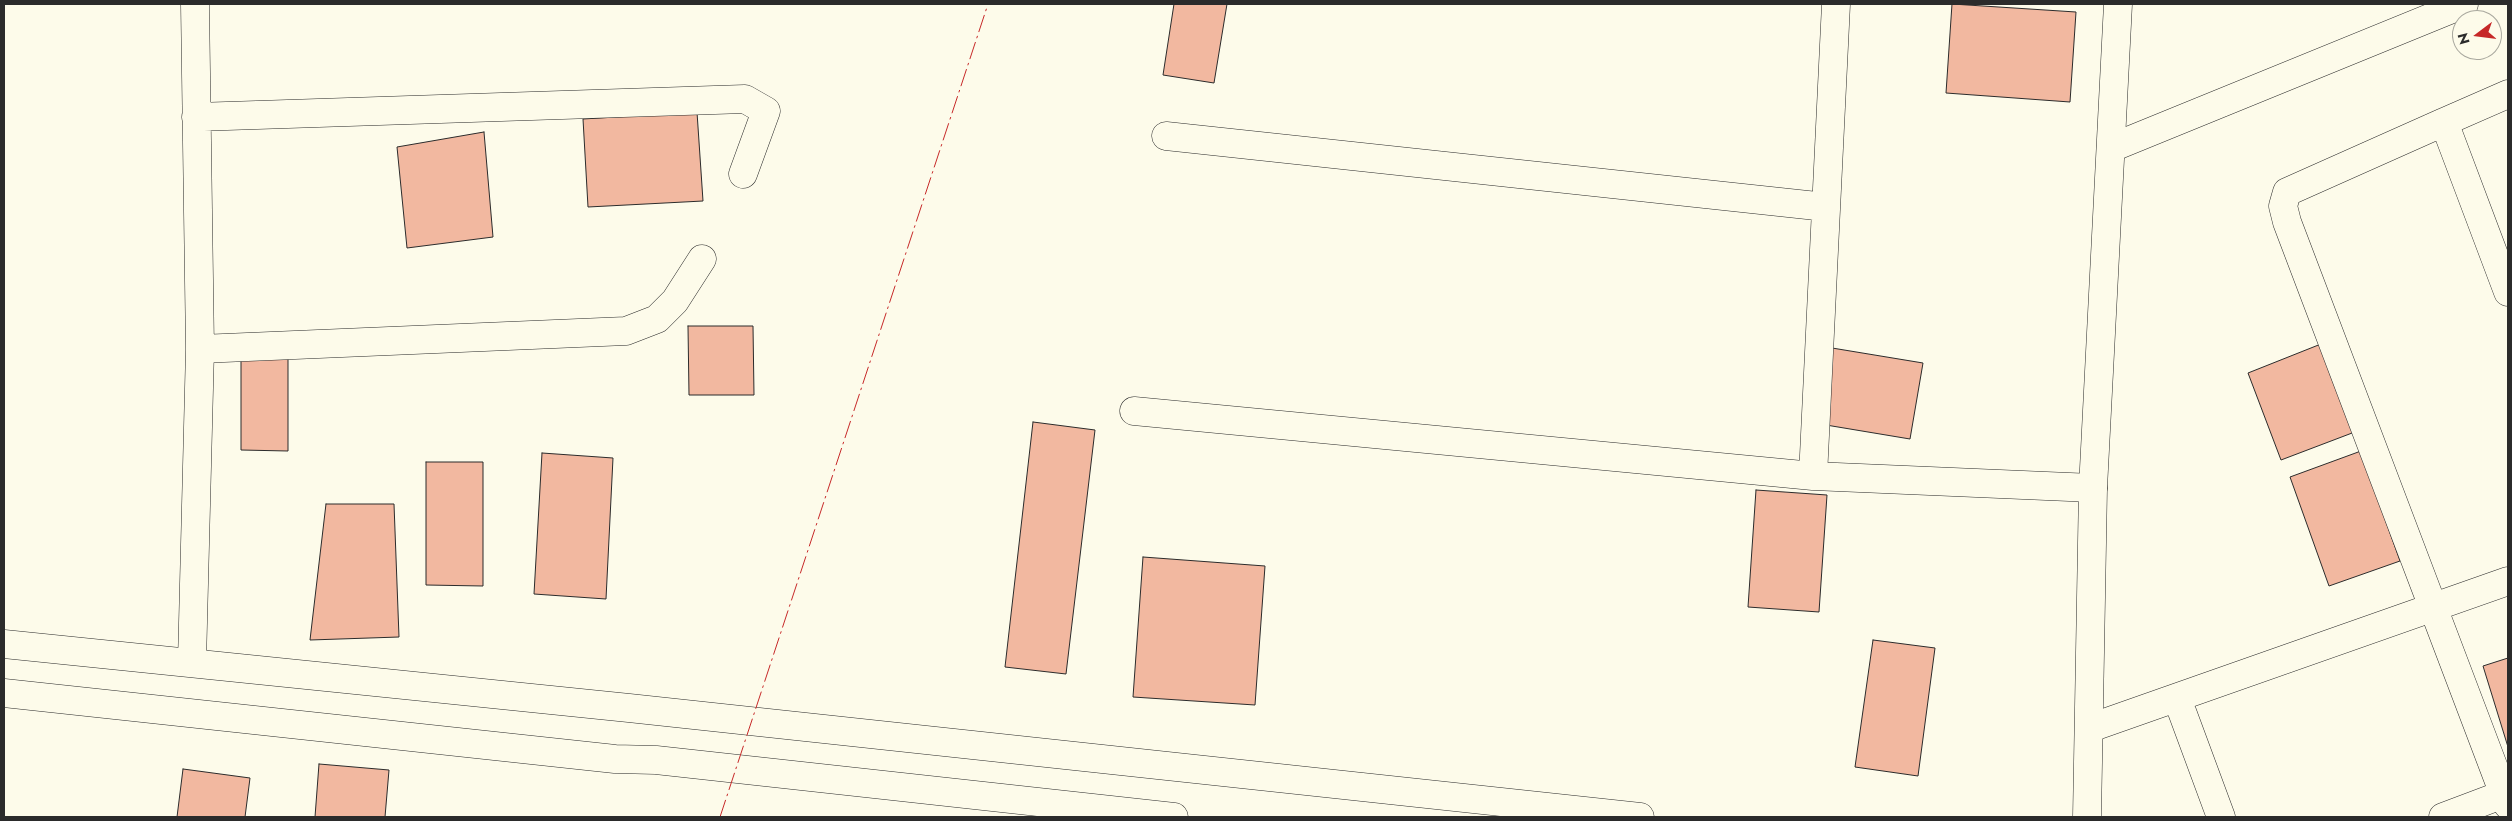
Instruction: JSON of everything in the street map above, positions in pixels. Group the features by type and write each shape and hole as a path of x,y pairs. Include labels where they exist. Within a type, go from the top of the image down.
{"street":[{"path":"192,662 200,349 195,4"},
{"path":"1813,476 1836,4"},
{"path":"2087,817 2093,488 2118,4"},
{"path":"2111,148 2464,4"},
{"path":"2443,817 2506,800 2283,206 2286,192 2296,186 2508,94"},
{"path":"196,118 745,99 766,111 743,174"},
{"path":"2444,122 2508,292"},
{"path":"1166,136 1826,208"},
{"path":"200,349 626,331 657,319 675,301 702,259"},
{"path":"1134,411 1813,476 2093,488"},
{"path":"2090,728 2508,581"},
{"path":"4,644 629,708 1640,817"},
{"path":"4,693 615,758 656,760 1174,817"},
{"path":"2177,698 2221,817"}],"building":[{"path":"1174,4 1227,4 1214,83 1163,75"},
{"path":"1952,4 2076,12 2070,102 1946,93"},
{"path":"697,112 703,201 588,207 583,119"},
{"path":"484,132 493,237 407,248 397,147"},
{"path":"688,326 753,326 754,395 689,395"},
{"path":"2326,342 2360,430 2281,460 2248,373"},
{"path":"241,348 288,348 288,451 241,450"},
{"path":"1832,348 1923,363 1910,439 1820,424"},
{"path":"1033,422 1095,430 1066,674 1005,667"},
{"path":"2361,451 2400,561 2329,586 2290,477"},
{"path":"542,453 613,458 606,599 534,594"},
{"path":"426,462 483,462 483,586 426,585"},
{"path":"1756,490 1827,495 1819,612 1748,607"},
{"path":"326,504 394,504 399,637 310,640"},
{"path":"1143,557 1265,566 1255,705 1133,697"},
{"path":"1873,640 1935,648 1918,776 1855,767"},
{"path":"2508,658 2508,747 2483,666"},
{"path":"319,764 389,770 385,817 315,817"},
{"path":"183,769 250,778 245,817 177,817"}],"power":[{"path":"720,817 988,4"}]}
